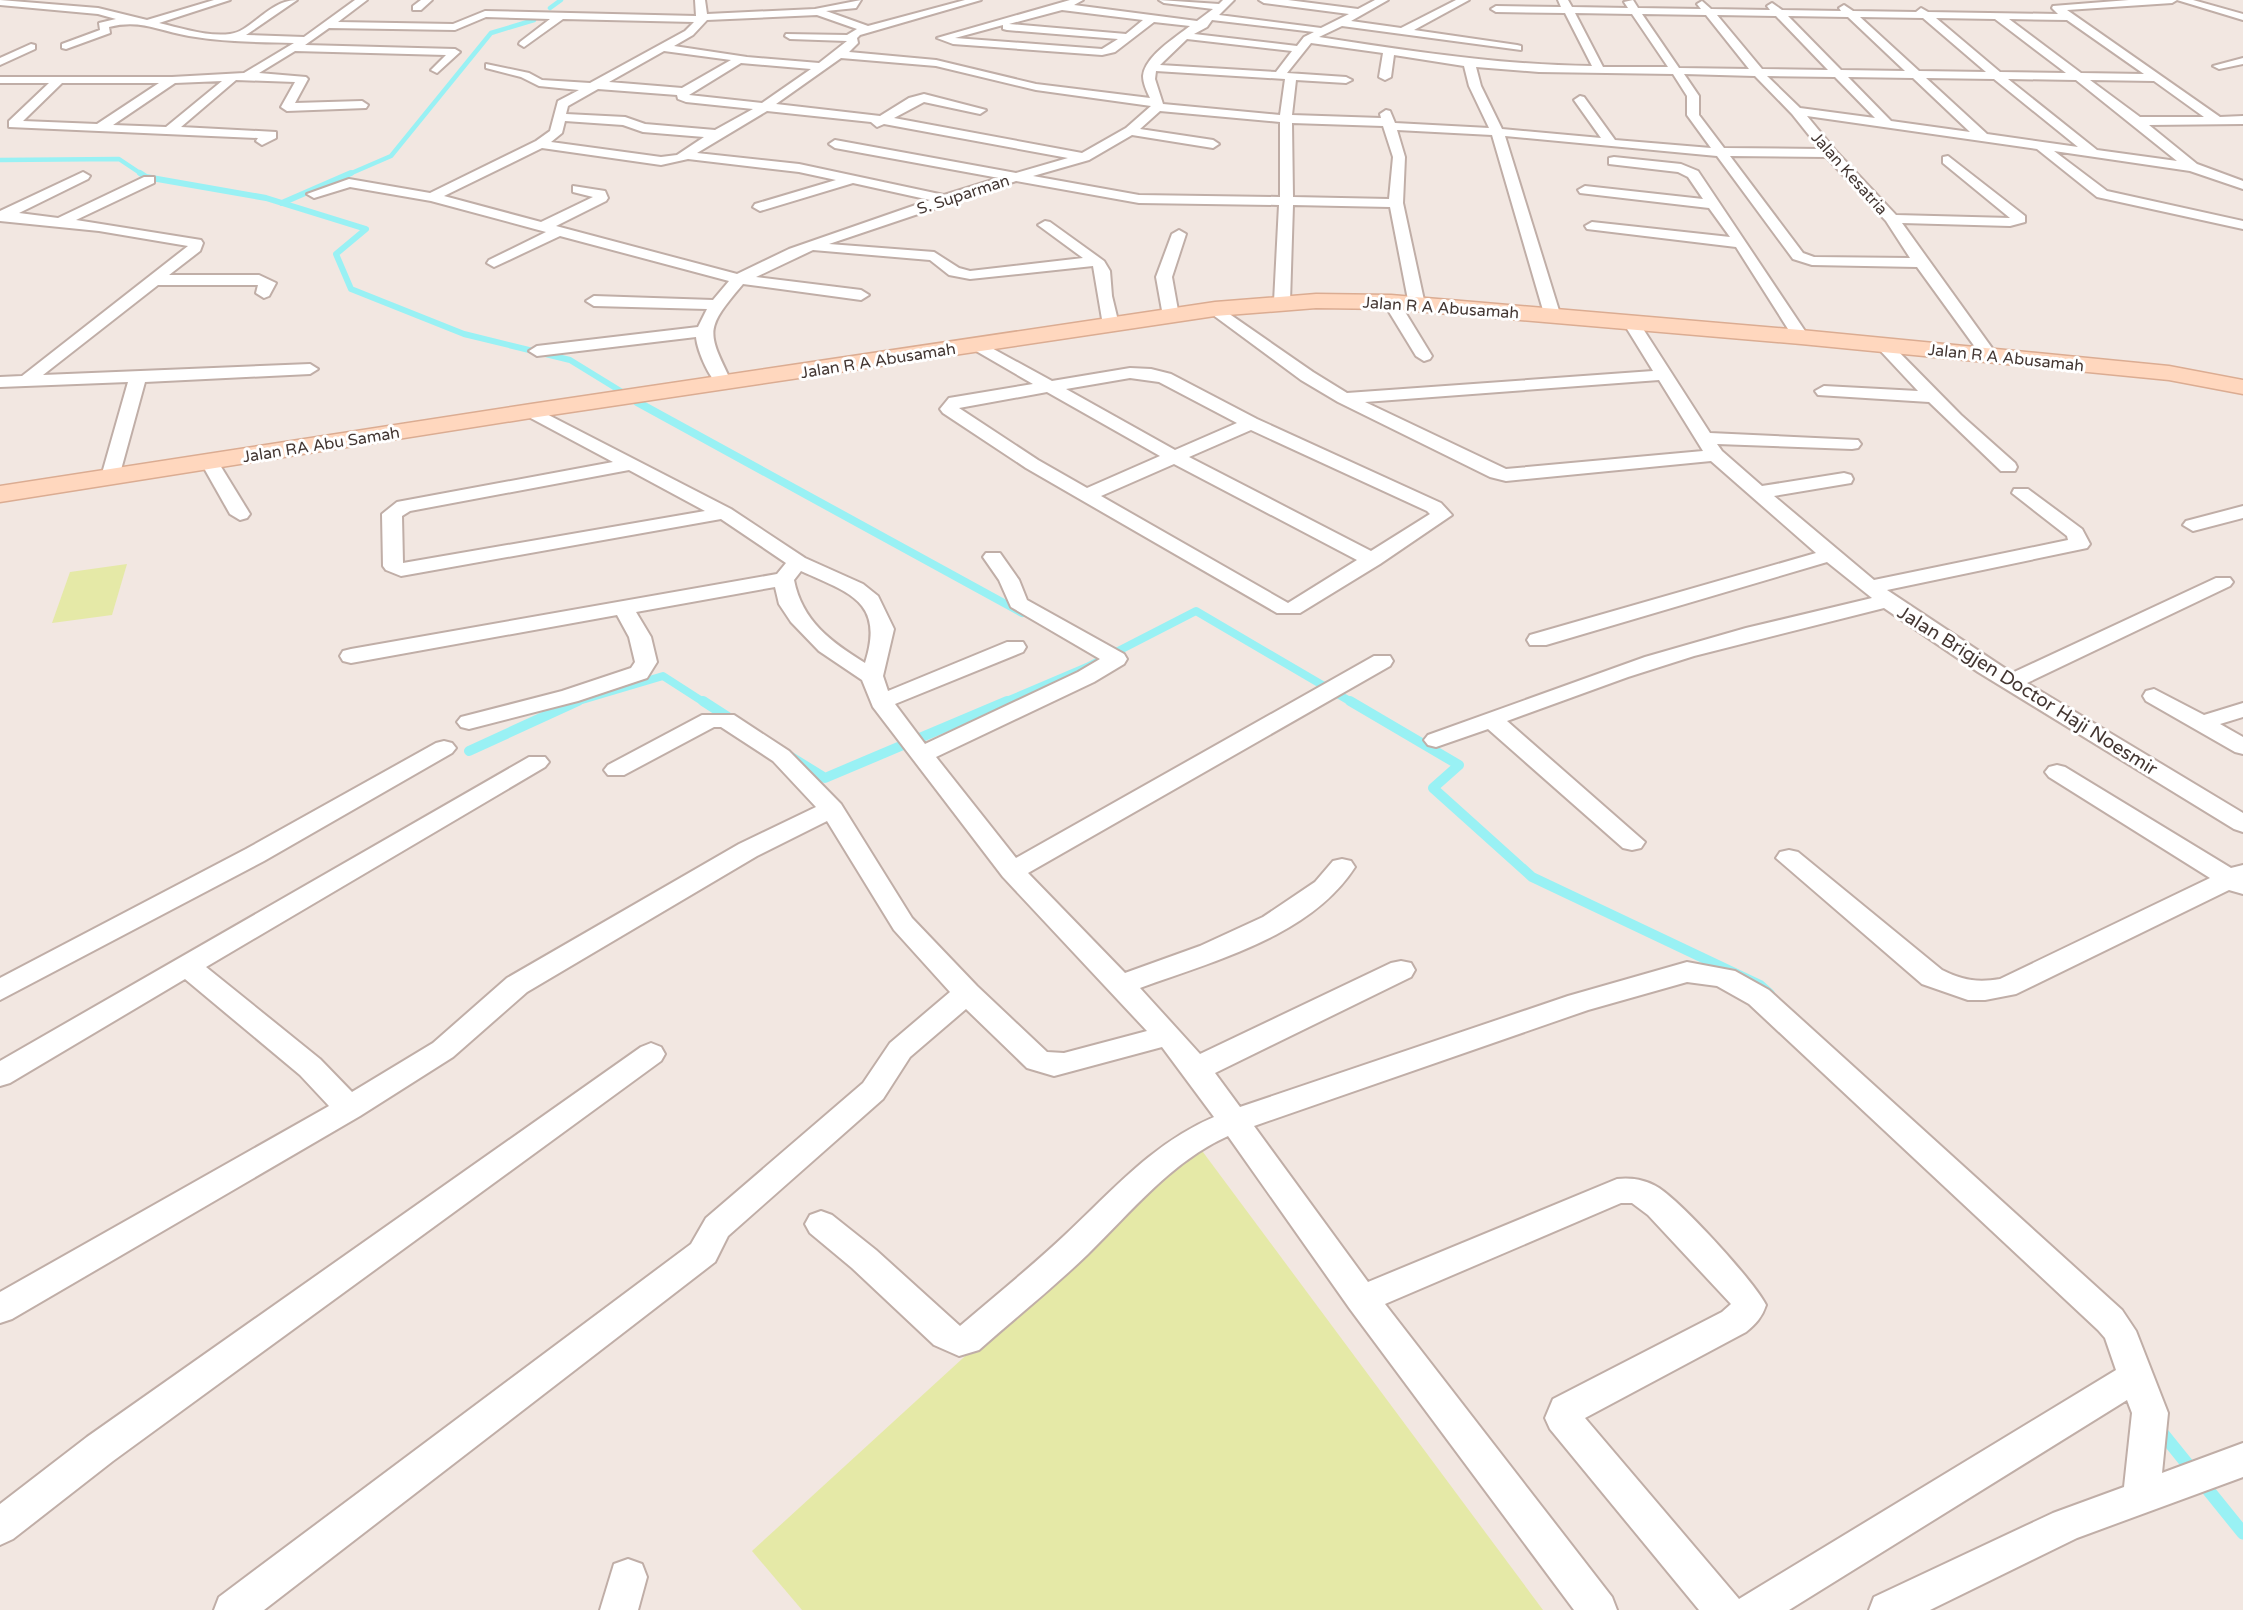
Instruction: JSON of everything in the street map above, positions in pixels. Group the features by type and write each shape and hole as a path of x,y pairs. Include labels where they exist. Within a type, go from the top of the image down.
{"street":[{"path":"145,24 225,0"},
{"path":"234,38 292,0"},
{"path":"247,76 294,48 362,0"},
{"path":"417,8 427,0"},
{"path":"432,197 540,144 556,133 562,104 688,33 702,18 700,0"},
{"path":"324,25 457,26 485,13 702,18 806,12 852,6 856,0"},
{"path":"790,36 851,38 866,29 976,0"},
{"path":"1078,0 1062,7 942,38 1096,53 1111,50 1153,18"},
{"path":"1164,0 1317,30"},
{"path":"1273,0 1359,12"},
{"path":"1282,302 1289,158 1286,75 1308,39 1383,0"},
{"path":"1405,30 1464,0"},
{"path":"1766,0 1887,124"},
{"path":"1836,0 1984,138"},
{"path":"1907,0 2096,155"},
{"path":"1978,0 2137,121 2192,167"},
{"path":"2047,0 2220,122"},
{"path":"2058,8 2172,0"},
{"path":"2182,0 2243,17"},
{"path":"0,2 99,11 188,33 234,38 306,40"},
{"path":"2202,5 2231,2"},
{"path":"1496,9 1565,5 1704,6 1778,12 2070,17"},
{"path":"1565,5 1599,70"},
{"path":"1631,5 1693,96 1693,115 1800,257 1812,261 1922,263"},
{"name":"Jalan Kesatria","path":"1704,6 1758,72 1892,219 1989,355"},
{"path":"1062,7 1153,18 1217,12"},
{"path":"806,12 827,15 866,29"},
{"path":"1042,12 1131,16"},
{"path":"1157,105 1149,77 1151,68 1159,57 1217,12"},
{"path":"524,44 560,16"},
{"path":"66,46 106,31 103,25 129,19"},
{"path":"1339,22 1514,43 1522,68"},
{"path":"379,52 410,26"},
{"path":"985,26 1127,37"},
{"path":"1186,36 1300,49"},
{"path":"540,144 676,160 715,134 750,117 839,54 853,43 851,38"},
{"path":"1308,39 1469,63 1522,68 2159,78"},
{"path":"0,62 31,47"},
{"path":"294,48 455,52 438,70"},
{"path":"664,48 735,55 742,58 740,60"},
{"path":"1385,77 1389,51"},
{"path":"839,54 936,63 1233,117 1286,120 1387,119 1611,144 1722,152 1830,153"},
{"path":"490,66 525,75 544,84 684,92 740,60 819,66"},
{"path":"2219,66 2243,61"},
{"path":"1469,63 1475,86 1497,132 1553,317"},
{"path":"1151,68 1346,80"},
{"path":"0,80 172,80 247,76 302,79 287,107 362,105"},
{"path":"170,130 232,78"},
{"path":"59,80 13,124 272,135 262,141"},
{"path":"102,127 172,80"},
{"path":"684,92 682,97 686,98 884,120 1084,156"},
{"path":"799,168 913,101 935,98 980,110"},
{"path":"1580,100 1611,144"},
{"name":"S. Suparman","path":"704,331 717,305 739,279 758,268 808,247 946,199 1084,156 1130,131 1157,105"},
{"path":"1796,111 2192,167 2243,186"},
{"path":"559,117 625,121 643,128 715,134"},
{"path":"1387,119 1399,157 1396,203 1418,304"},
{"path":"2137,121 2243,120"},
{"path":"1130,131 1213,144"},
{"path":"2042,147 2067,170 2102,194 2243,225"},
{"path":"826,150 1019,175 1093,192 1139,198 1396,203"},
{"path":"685,155 799,168 946,199"},
{"path":"1593,158 1686,169 1693,174 1801,337"},
{"path":"1892,219 2010,222 2020,219 1948,160"},
{"path":"1,216 83,176"},
{"path":"760,207 854,179"},
{"path":"60,222 149,180"},
{"path":"314,194 349,183 432,197 739,279 861,295"},
{"path":"540,228 601,198 600,194 578,189"},
{"path":"1585,190 1715,204"},
{"path":"1,216 60,222 197,243 195,248 29,379"},
{"path":"1045,225 1097,261 1103,271 1104,296 1111,325"},
{"path":"1592,226 1741,243"},
{"path":"494,263 556,232"},
{"path":"1171,316 1164,277 1179,234"},
{"path":"808,247 934,256 954,272 970,275 1097,261"},
{"path":"154,280 265,281 268,285 264,293"},
{"path":"594,302 717,305"},
{"name":"Jalan R A Abusamah","path":"642,395 1214,309 1282,302 1391,302 1801,337 2169,373 2243,387"},
{"path":"1391,302 1424,356"},
{"path":"1214,309 1307,376 1344,398 1506,475 1709,446 1852,444"},
{"name":"Jalan Brigjen Doctor Haji Noesmir","path":"1632,324 1709,446 1758,493 1830,555 1879,594 2011,682 2243,824"},
{"path":"537,351 704,331 705,344 724,383"},
{"path":"977,345 1173,456 1373,560"},
{"path":"1883,345 1955,419 2008,467"},
{"path":"0,382 310,369"},
{"path":"1130,373 1150,373 1165,378 1251,423 1441,511 1443,515 1293,609 1284,609 1087,495 949,409 955,402 1130,373"},
{"path":"1344,398 1665,375"},
{"path":"110,477 138,377"},
{"path":"1824,391 1935,397"},
{"name":"Jalan RA Abu Samah","path":"0,494 642,395"},
{"path":"531,411 724,513 797,562 856,588 871,600 883,629 872,676 880,702 1012,871 1168,1035 1196,1069 1362,1299 1598,1610"},
{"path":"1087,495 1251,423"},
{"path":"209,461 240,513"},
{"path":"632,464 404,506 392,514 393,566 401,570 414,568 724,513"},
{"path":"1758,493 1844,479"},
{"path":"1436,740 1621,672 1694,649 1879,594 2080,544 2075,533 2021,494"},
{"path":"2193,525 2243,512"},
{"path":"1538,640 1830,555"},
{"path":"912,745 1086,677 1113,662 1111,655 1018,603 1009,580 993,557"},
{"path":"351,656 784,579 797,562"},
{"path":"784,579 789,604 806,626 851,665 872,676"},
{"path":"2011,682 2223,582"},
{"path":"469,722 570,696 639,673 646,662 640,637 622,606"},
{"path":"880,702 1015,646"},
{"path":"1012,871 1382,662"},
{"path":"2154,696 2243,747"},
{"path":"2202,723 2243,710"},
{"path":"616,769 710,720 720,719 752,735 781,756 832,809 903,924 967,993 1037,1060 1045,1063 1071,1062 1168,1035"},
{"path":"1492,720 1632,842"},
{"path":"0,990 255,855 444,748"},
{"path":"0,1075 537,762"},
{"path":"2057,772 2239,880"},
{"path":"0,1309 349,1108 443,1050 517,985 736,857 832,809"},
{"path":"1789,858 1932,976 1957,990 1980,992 2006,987 2239,880"},
{"path":"1121,985 1281,919 1318,894 1342,867"},
{"path":"187,966 310,1067 349,1108"},
{"path":"1196,1069 1401,970"},
{"path":"821,1224 864,1259 946,1335 958,1341 967,1340 1074,1247 1167,1157 1196,1137 1234,1121 1578,1003 1687,972 1725,978 1759,997 2119,1331 2150,1413 2141,1498"},
{"path":"233,1610 703,1253 717,1227 873,1091 900,1050 967,993"},
{"path":"0,1527 100,1449 651,1054"},
{"path":"1362,1299 1617,1191 1631,1189 1660,1206 1744,1296 1749,1305 1747,1311 1734,1322 1566,1410 1563,1418 1724,1610"},
{"path":"1754,1610 2136,1376"},
{"path":"1888,1610 2066,1525 2243,1460"}],"green space":[{"path":"127,564 112,615 52,623 70,572"},
{"path":"1197,1144 1543,1610 802,1610 752,1551"}],"waterway":[{"path":"550,8 561,0"},
{"path":"347,175 391,156 491,33 534,20"},
{"path":"0,160 119,159 146,177 282,203"},
{"path":"282,203 351,173"},
{"path":"282,203 366,229 336,254 351,289 464,334 570,360 640,403"},
{"path":"637,402 1022,613"},
{"path":"1002,703 1087,667 1196,611 1353,703"},
{"path":"577,702 663,676 705,703"},
{"path":"703,701 734,721"},
{"path":"791,757 825,778 1007,701"},
{"path":"1350,701 1459,765 1433,788 1532,877 1760,985 1770,994"},
{"path":"469,751 577,702"},
{"path":"572,703 577,702"},
{"path":"2159,1429 2243,1533"}]}
